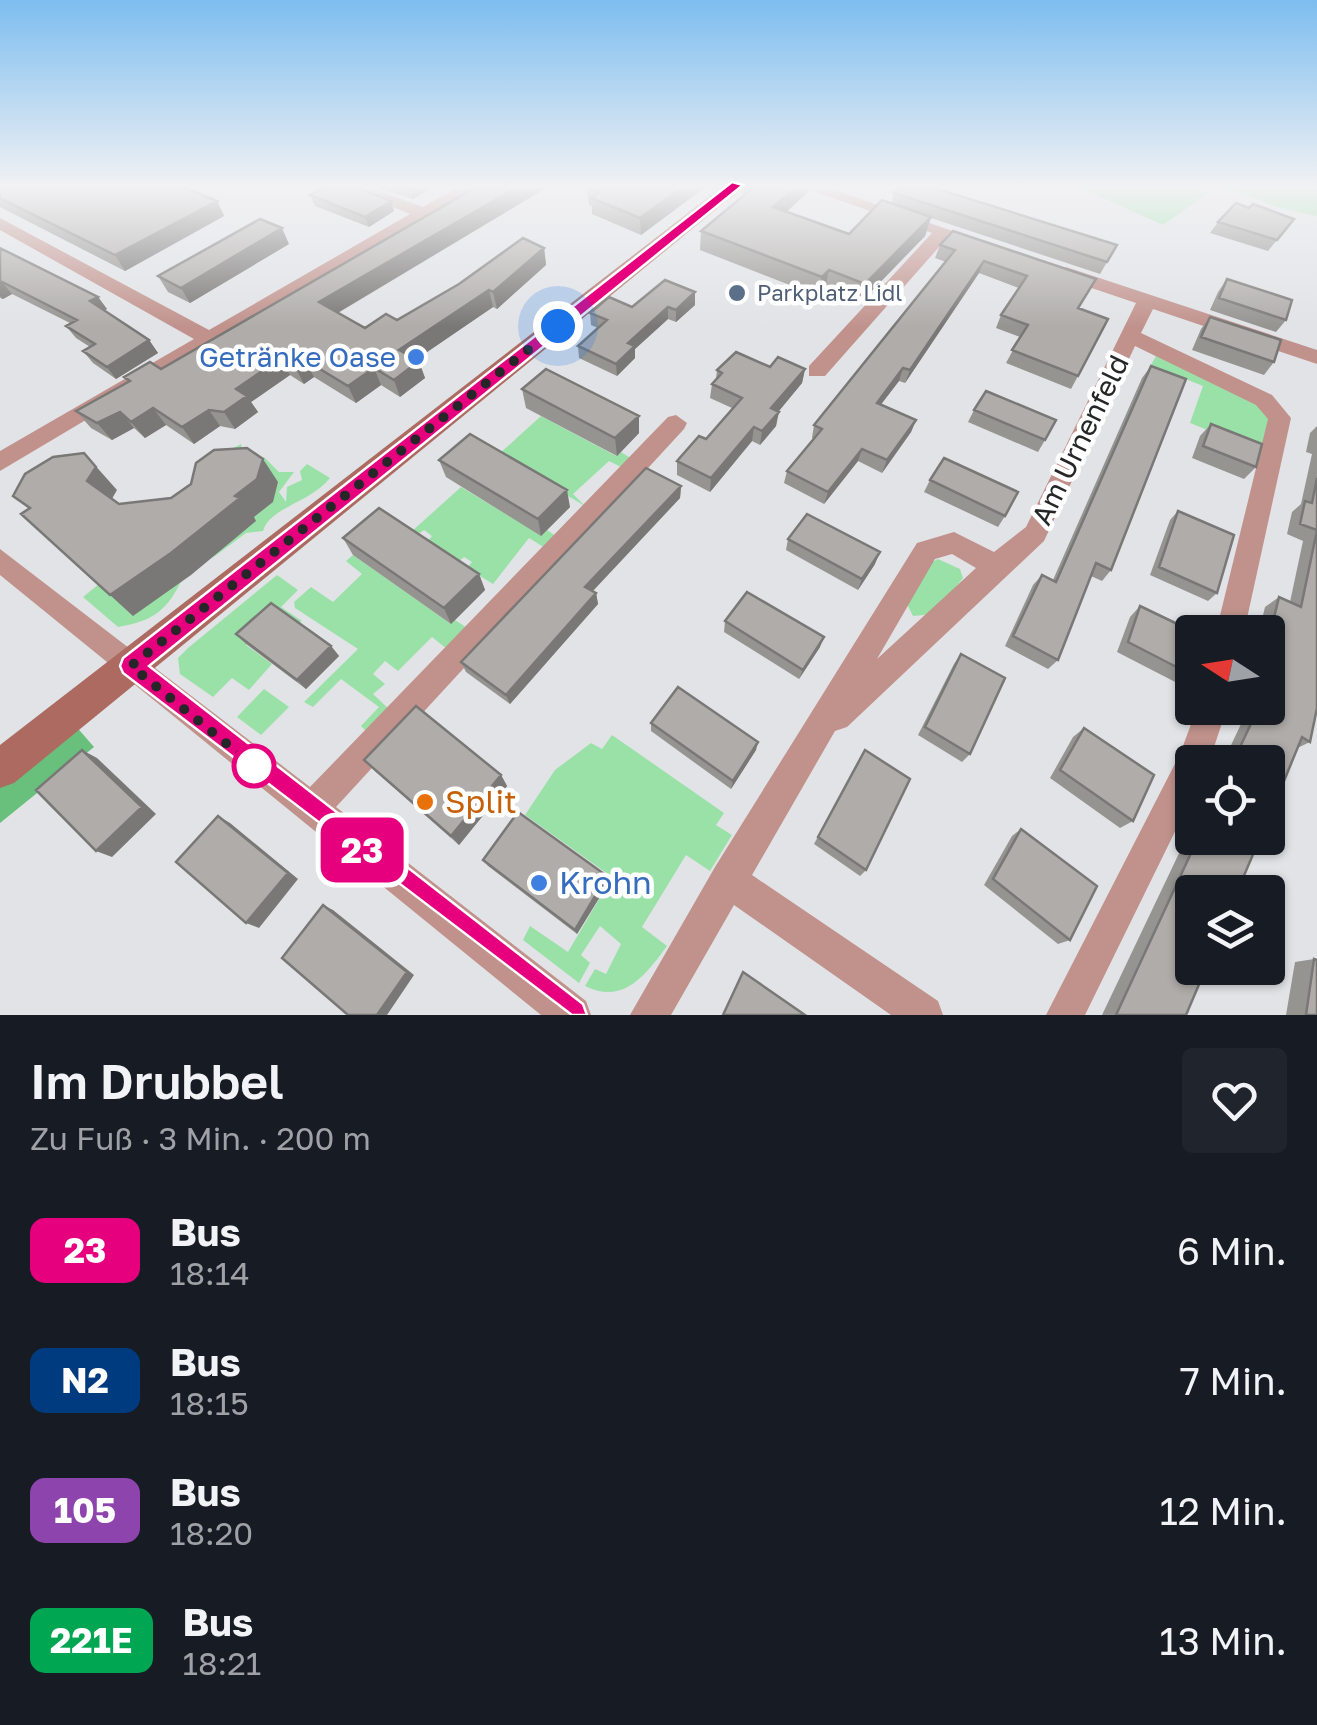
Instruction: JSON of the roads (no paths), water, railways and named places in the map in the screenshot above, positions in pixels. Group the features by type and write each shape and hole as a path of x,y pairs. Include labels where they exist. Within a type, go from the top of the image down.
{"street":[{"path":"17,232 208,338"},
{"path":"0,462 389,232"},
{"path":"0,768 676,232"},
{"path":"817,371 944,232"},
{"path":"945,232 999,250"},
{"path":"1055,269 1317,357"},
{"name":"Am Urnenfeld","path":"814,739 1034,534 1148,300"},
{"path":"1130,336 1264,400 1280,418 1234,615"},
{"path":"312,810 676,423"},
{"name":"Am Urnenfeld","path":"650,1015 727,879 926,551 954,543 996,566"},
{"path":"0,560 572,1015"},
{"path":"1065,1015 1175,798"},
{"path":"727,879 924,1015"}],"place":[{"name":"Parkplatz Lidl","path":"737,293"},
{"name":"Getränke Oase","path":"416,357"},
{"name":"Split","path":"425,802"},
{"name":"Krohn","path":"539,883"}]}
